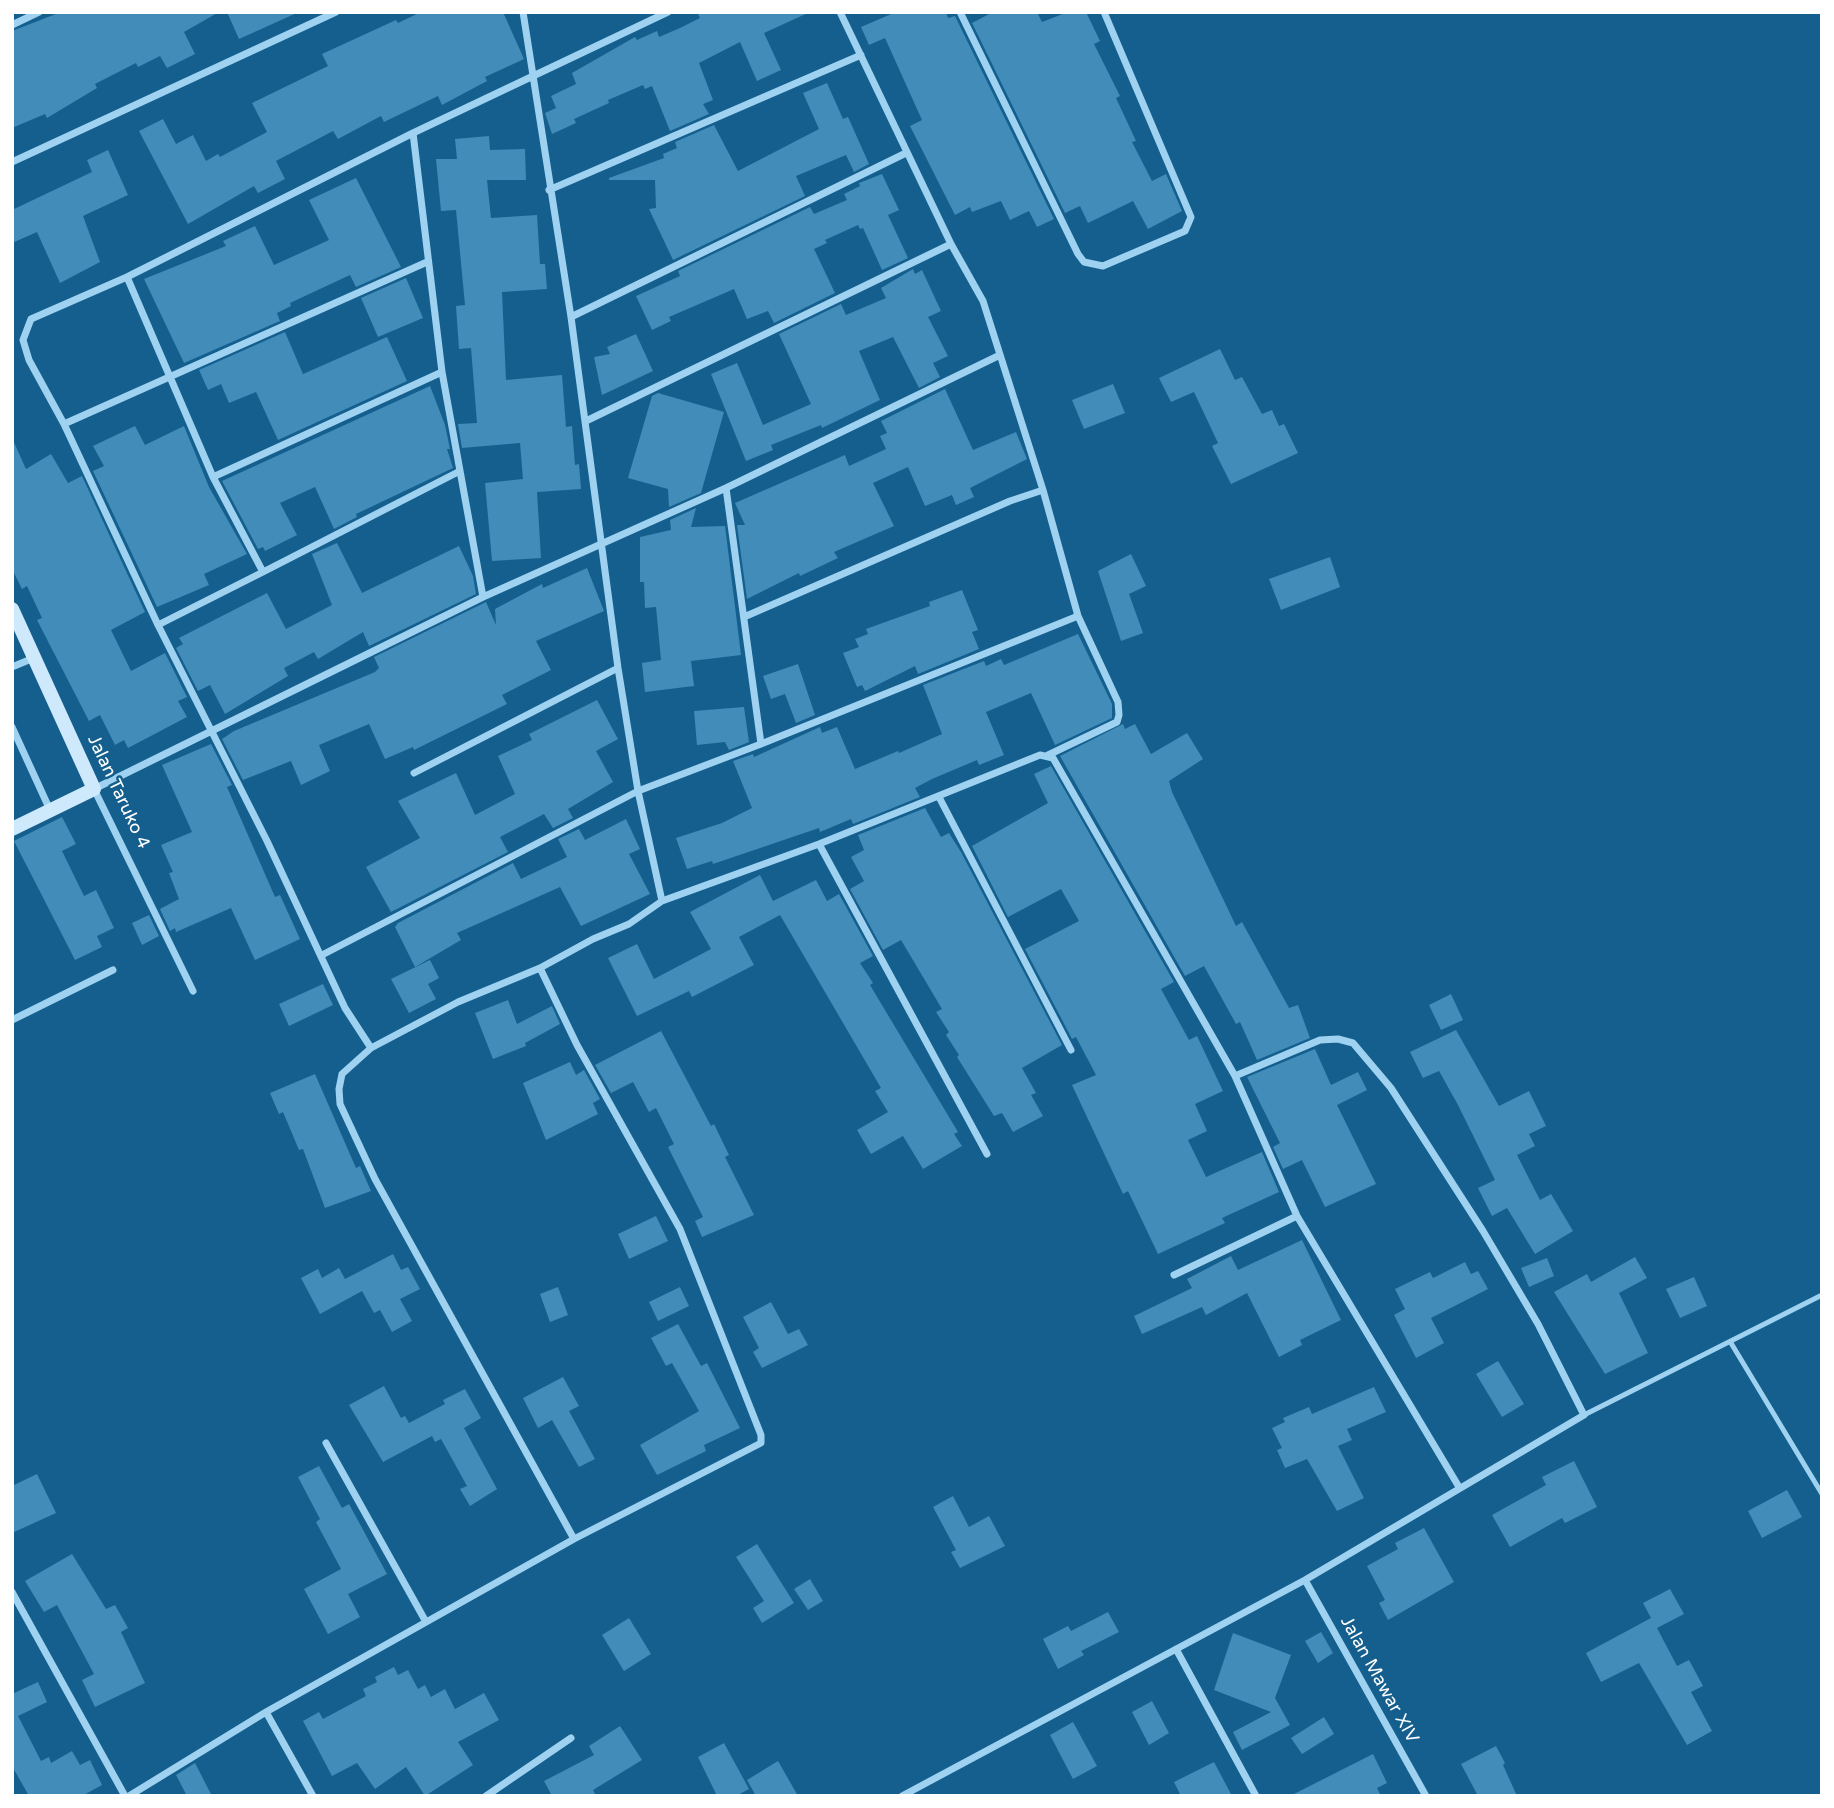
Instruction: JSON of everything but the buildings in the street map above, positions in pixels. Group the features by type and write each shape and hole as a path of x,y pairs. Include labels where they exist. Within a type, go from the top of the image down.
{"street":[{"path":"12,25 39,12"},
{"path":"12,162 336,12"},
{"path":"523,12 571,317 618,668 638,791 662,901"},
{"path":"371,1048 345,1008 322,955 158,625 64,424 29,360 23,340 24,331 31,319 127,276 413,133 534,78 668,12"},
{"path":"840,12 951,244 983,301 1042,490 1077,616 1118,702 1117,722 1046,756"},
{"path":"960,12 1077,254 1084,262 1103,266 1185,231 1191,217 1190,207 1104,12"},
{"path":"549,190 861,55"},
{"path":"413,133 442,372 483,597"},
{"path":"571,317 906,153"},
{"path":"586,421 951,244"},
{"path":"64,424 427,262"},
{"path":"127,276 213,478 263,572"},
{"path":"12,829 483,597 726,488 1000,355"},
{"path":"213,478 442,372"},
{"path":"158,625 460,471"},
{"path":"726,488 761,744"},
{"path":"744,617 1010,501 1042,490"},
{"name":"Jalan Taruko 4","path":"12,609 37,657 94,789 193,991"},
{"path":"322,955 638,791 1077,616"},
{"path":"12,667 37,657"},
{"path":"414,773 618,668"},
{"path":"12,727 50,810"},
{"path":"574,1539 470,1346 422,1267 375,1179 341,1104 338,1089 342,1074 371,1048 458,1002 540,968 593,939 629,924 662,901 819,844 1040,755 1058,764 1235,1076 1297,1216 1459,1487"},
{"path":"939,797 1071,1050"},
{"path":"819,844 987,1154"},
{"path":"12,1592 127,1796 266,1712 574,1539 759,1446 762,1440 680,1229 577,1045 540,968"},
{"path":"12,1020 113,970"},
{"path":"902,1796 1305,1580 1584,1415 1538,1324 1483,1231 1391,1088 1353,1043 1338,1039 1320,1040 1235,1076"},
{"path":"1174,1275 1297,1216"},
{"path":"326,1443 426,1622"},
{"name":"Jalan Mawar XIV","path":"1305,1580 1426,1796"},
{"path":"1176,1649 1256,1796"},
{"path":"266,1712 313,1796"},
{"path":"485,1796 571,1738"}],"lane":[{"path":"1584,1415 1822,1295"},
{"path":"1731,1343 1822,1494"}]}
